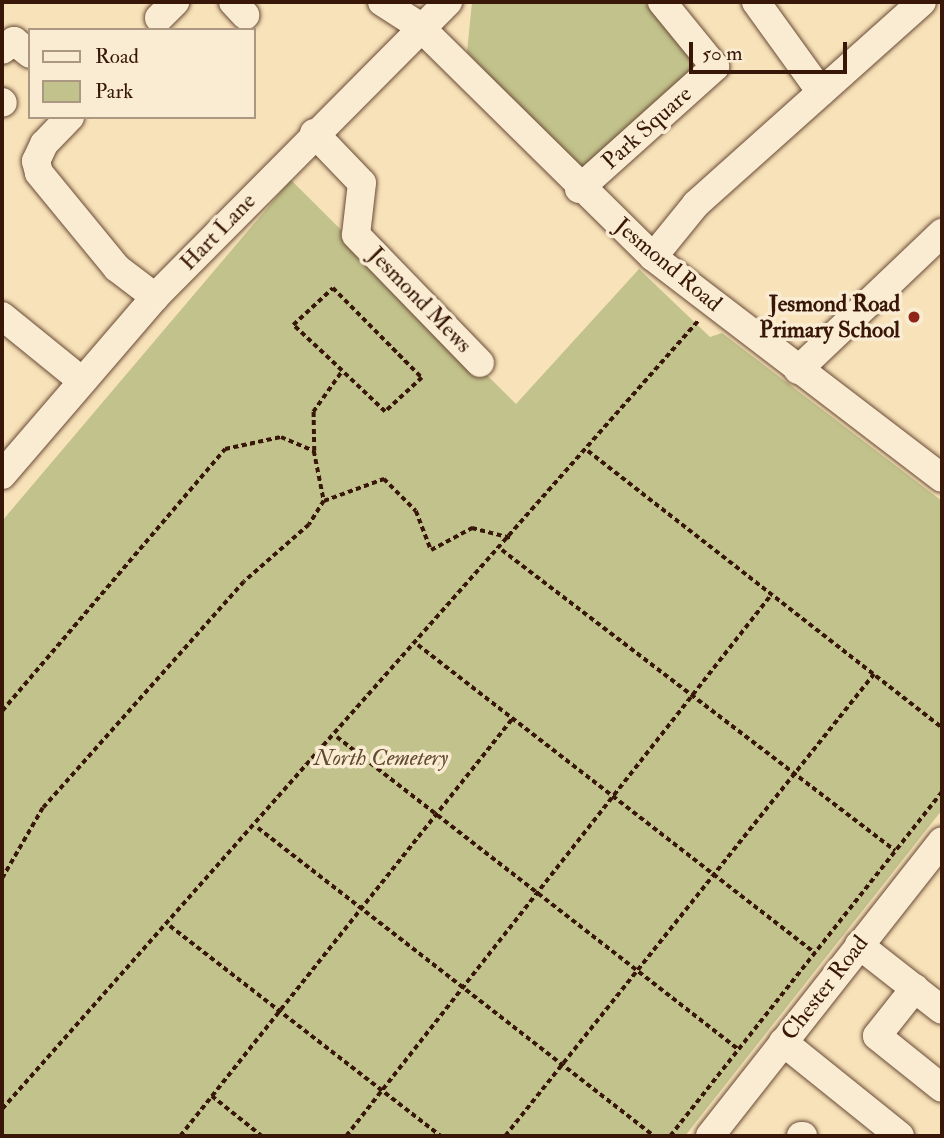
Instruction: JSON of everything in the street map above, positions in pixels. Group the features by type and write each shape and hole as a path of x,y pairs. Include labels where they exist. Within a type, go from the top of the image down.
{"street":[{"name":"Jesmond Road","path":"382,2 418,25 579,189 653,257 942,478"},
{"name":"Hart Lane","path":"2,475 155,297 418,25 448,2"},
{"name":"Park Square","path":"579,189 715,67 662,2"},
{"path":"757,2 821,92"},
{"path":"653,257 696,204 922,2"},
{"path":"2,50 14,41 28,52"},
{"path":"69,119 44,144 38,173 79,216 100,251 155,297"},
{"name":"Jesmond Mews","path":"314,133 362,183 356,235 480,363"},
{"path":"798,370 942,233"},
{"path":"2,316 82,381"},
{"name":"Chester Road","path":"711,1136 942,841"},
{"path":"859,945 942,1010"},
{"path":"915,988 877,1036 942,1088"},
{"path":"783,1042 900,1136"}],"path":[{"path":"333,288 422,377 385,412 342,371 293,325 333,288"},
{"path":"2,1109 170,926 695,325"},
{"path":"324,501 314,451 313,412 342,371"},
{"path":"2,711 225,449 281,437 314,451"},
{"path":"587,451 942,727"},
{"path":"2,879 43,808 324,501 384,479 416,511 431,550 472,528 511,538"},
{"path":"502,549 895,851"},
{"path":"346,1136 771,594"},
{"path":"417,645 815,953"},
{"path":"505,1136 639,972 793,772 874,674"},
{"path":"180,1136 281,1012 359,907 512,719"},
{"path":"337,737 738,1049"},
{"path":"670,1136 942,791"},
{"path":"257,827 654,1136"},
{"path":"170,926 441,1136"},
{"path":"212,1096 261,1136"}],"green space":[{"path":"472,2 644,2 698,68 582,174 467,52"},
{"name":"North Cemetery","path":"291,180 516,404 639,269 710,337 722,333 942,501 942,810 685,1136 2,1136 2,521"}],"place":[{"name":"Jesmond Road Primary School","path":"914,317"}]}
